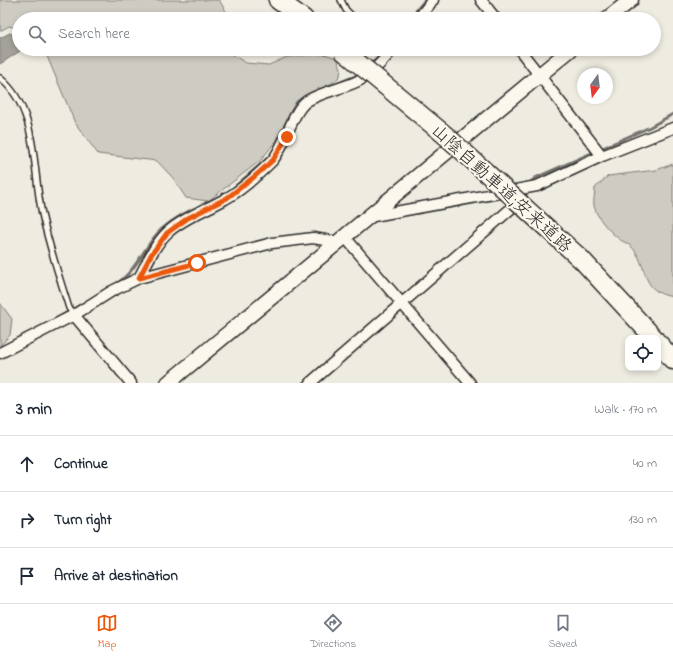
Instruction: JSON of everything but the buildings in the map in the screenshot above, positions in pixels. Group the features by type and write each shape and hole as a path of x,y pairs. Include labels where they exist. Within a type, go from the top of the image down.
{"highway":[{"path":"278,0 294,12"},
{"name":"山陰自動車道;安来道路","path":"349,56 445,135 582,260 651,335"},
{"path":"661,346 673,360"}],"street":[{"path":"424,12 433,0"},
{"path":"481,0 490,12"},
{"path":"616,12 631,0"},
{"path":"139,278 151,255 167,233 188,218 227,198 273,160 287,137 299,108 330,90 360,80 380,64 385,56"},
{"path":"526,56 602,156"},
{"path":"168,383 562,56"},
{"path":"368,217 537,186 602,156 673,128"},
{"path":"310,383 537,186"},
{"path":"0,353 72,312 139,278 272,243 312,238 341,239 402,304 470,383"},
{"path":"72,312 132,383"}],"lane":[{"path":"341,0 348,12"},
{"path":"0,78 15,92 33,142 43,219 49,245 72,312"}],"shaded area":[{"path":"0,0 219,0 226,12 12,12 12,27 9,26 0,31"},
{"path":"10,33 12,34 12,56 0,64 0,38"},
{"path":"47,56 235,56 246,63 269,65 287,57 330,56 337,58 341,68 340,76 334,82 296,101 275,142 261,160 208,201 186,198 173,178 157,161 98,154 75,123"},
{"path":"673,164 673,297 662,294 649,284 637,254 631,246 619,239 604,224 596,211 594,202 595,188 608,176 656,170"},
{"path":"0,303 12,319 10,335 0,346"}],"waterway":[{"path":"415,12 425,0"},
{"path":"369,66 380,56"},
{"path":"331,86 361,74"},
{"path":"529,184 535,178 650,127 673,114"},
{"path":"230,191 268,158"},
{"path":"116,284 123,279 162,229 180,216 207,203"},
{"path":"50,322 82,304"},
{"path":"303,383 309,378"}],"route":[{"path":"197,263 139,278 151,255 167,233 188,218 227,198 254,177 273,160 287,137"}]}
